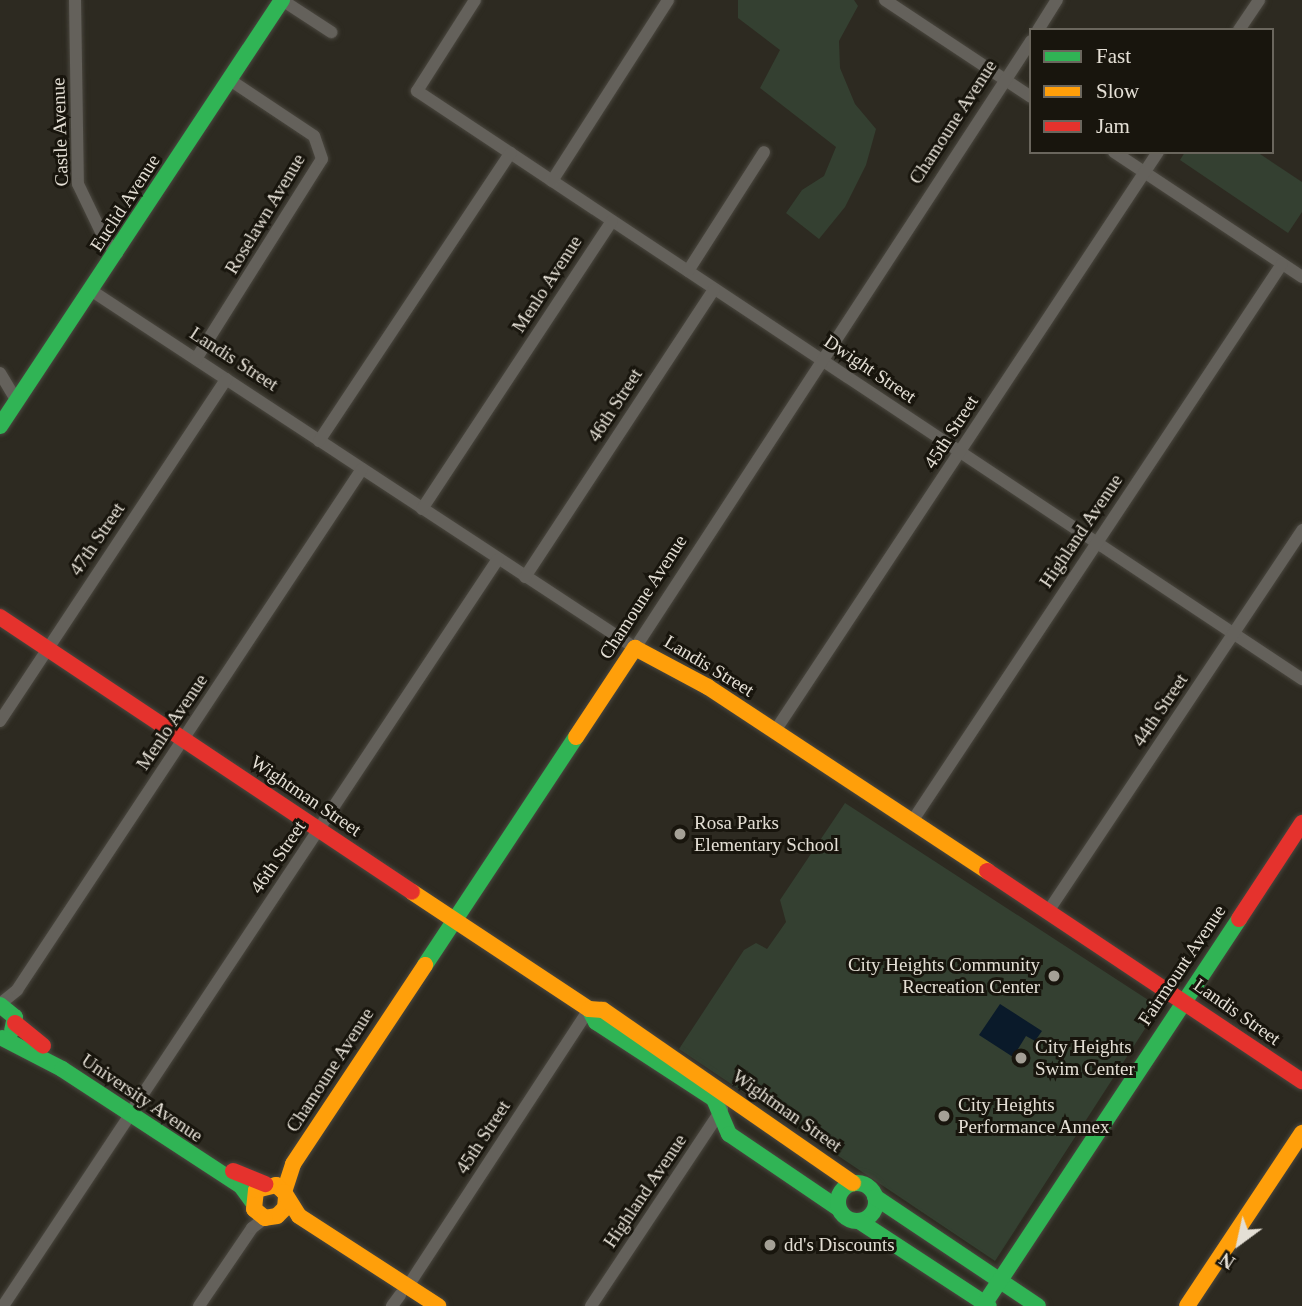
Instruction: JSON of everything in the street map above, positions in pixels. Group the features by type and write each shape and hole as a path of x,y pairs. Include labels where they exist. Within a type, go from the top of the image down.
{"main road":[{"name":"Euclid Avenue","path":"0,426 92,291 282,0"},
{"name":"Wightman Street","path":"0,617 589,1009 603,1010 726,1104 853,1183 864,1184 875,1197 1038,1306"},
{"name":"Landis Street","path":"635,648 708,687 913,820 1302,1081"},
{"name":"Chamoune Avenue","path":"276,1189 635,648"},
{"name":"Fairmount Avenue","path":"985,1305 1302,823"},
{"name":"University Avenue","path":"0,1004 28,1035 241,1186 259,1215 301,1228 417,1306"},
{"path":"1,1038 15,1020"},
{"name":"University Avenue","path":"1,1038 42,1056 246,1179 276,1189 299,1216 400,1296 438,1306"},
{"name":"Wightman Street","path":"726,1104 729,1134 838,1208 845,1217 859,1221 985,1305"},
{"path":"1186,1306 1302,1133"},
{"path":"838,1208 842,1189 853,1183"},
{"path":"276,1189 285,1208 259,1215 256,1190 276,1189"},
{"path":"859,1221 871,1215 875,1197"}],"street":[{"name":"Castle Avenue","path":"75,0 78,184 105,240 117,253"},
{"path":"282,0 331,32"},
{"name":"Dwight Street","path":"475,0 417,91 1302,679"},
{"path":"552,181 668,0"},
{"path":"885,0 1029,96"},
{"path":"1039,28 1057,0"},
{"path":"1240,28 1259,0"},
{"name":"Chamoune Avenue","path":"635,648 1029,44"},
{"name":"Roselawn Avenue","path":"196,359 322,159 314,136 230,80"},
{"path":"688,271 764,152"},
{"path":"320,441 510,153"},
{"path":"1117,154 1302,277"},
{"name":"45th Street","path":"775,731 1157,154"},
{"name":"Menlo Avenue","path":"422,509 612,221"},
{"name":"Highland Avenue","path":"913,820 1282,264"},
{"name":"46th Street","path":"525,577 714,289"},
{"name":"Landis Street","path":"92,291 635,648"},
{"path":"0,373 17,401"},
{"name":"47th Street","path":"0,721 226,379"},
{"name":"Menlo Avenue","path":"0,1004 14,995 362,469"},
{"name":"44th Street","path":"1049,910 1302,530"},
{"name":"46th Street","path":"2,1306 498,559"},
{"path":"14,995 15,1020"},
{"name":"45th Street","path":"400,1296 589,1009"},
{"name":"Highland Avenue","path":"592,1306 726,1104"},
{"path":"199,1306 259,1215"}],"green space":[{"path":"738,0 854,0 858,6 839,41 840,68 855,104 876,129 866,165 845,207 819,239 786,213 802,190 824,176 836,147 760,88 780,50 738,18"},
{"path":"1184,154 1260,154 1302,182 1302,212 1288,233 1180,160"},
{"path":"845,803 1159,1007 995,1261 679,1049 744,950 756,943 767,949 786,922 780,900"}],"water":[{"path":"1000,1004 1042,1031 1035,1041 1026,1036 1013,1057 979,1035"}],"traffic: fast":[{"path":"0,426 282,0"},
{"path":"425,965 576,737"},
{"path":"983,1306 1239,919"},
{"path":"0,1005 15,1017 12,1031"},
{"path":"589,1009 596,1022 714,1099 729,1134 838,1208"},
{"path":"2,1038 62,1069 241,1186 252,1201"},
{"path":"857,1183 871,1188 876,1202 871,1216 857,1221 843,1216 838,1202 843,1188 857,1183"},
{"path":"875,1197 1038,1306"},
{"path":"859,1221 989,1306"}],"traffic: slow":[{"path":"576,737 635,648 708,687 987,871"},
{"path":"412,892 589,1009 603,1010 853,1183"},
{"path":"284,1192 293,1164 425,965"},
{"path":"1187,1306 1302,1133"},
{"path":"286,1197 285,1208 277,1216 265,1218 254,1209 256,1190 276,1185 284,1192 299,1216 438,1306"}],"traffic: jam":[{"path":"0,617 412,892"},
{"path":"1239,919 1302,823"},
{"path":"987,871 1302,1081"},
{"path":"15,1023 43,1046"},
{"path":"233,1171 265,1184"}],"place":[{"name":"Rosa Parks Elementary School","path":"680,834"},
{"name":"City Heights Community Recreation Center","path":"1054,976"},
{"name":"City Heights Swim Center","path":"1021,1058"},
{"name":"City Heights Performance Annex","path":"944,1116"},
{"name":"dd's Discounts","path":"770,1245"}]}
